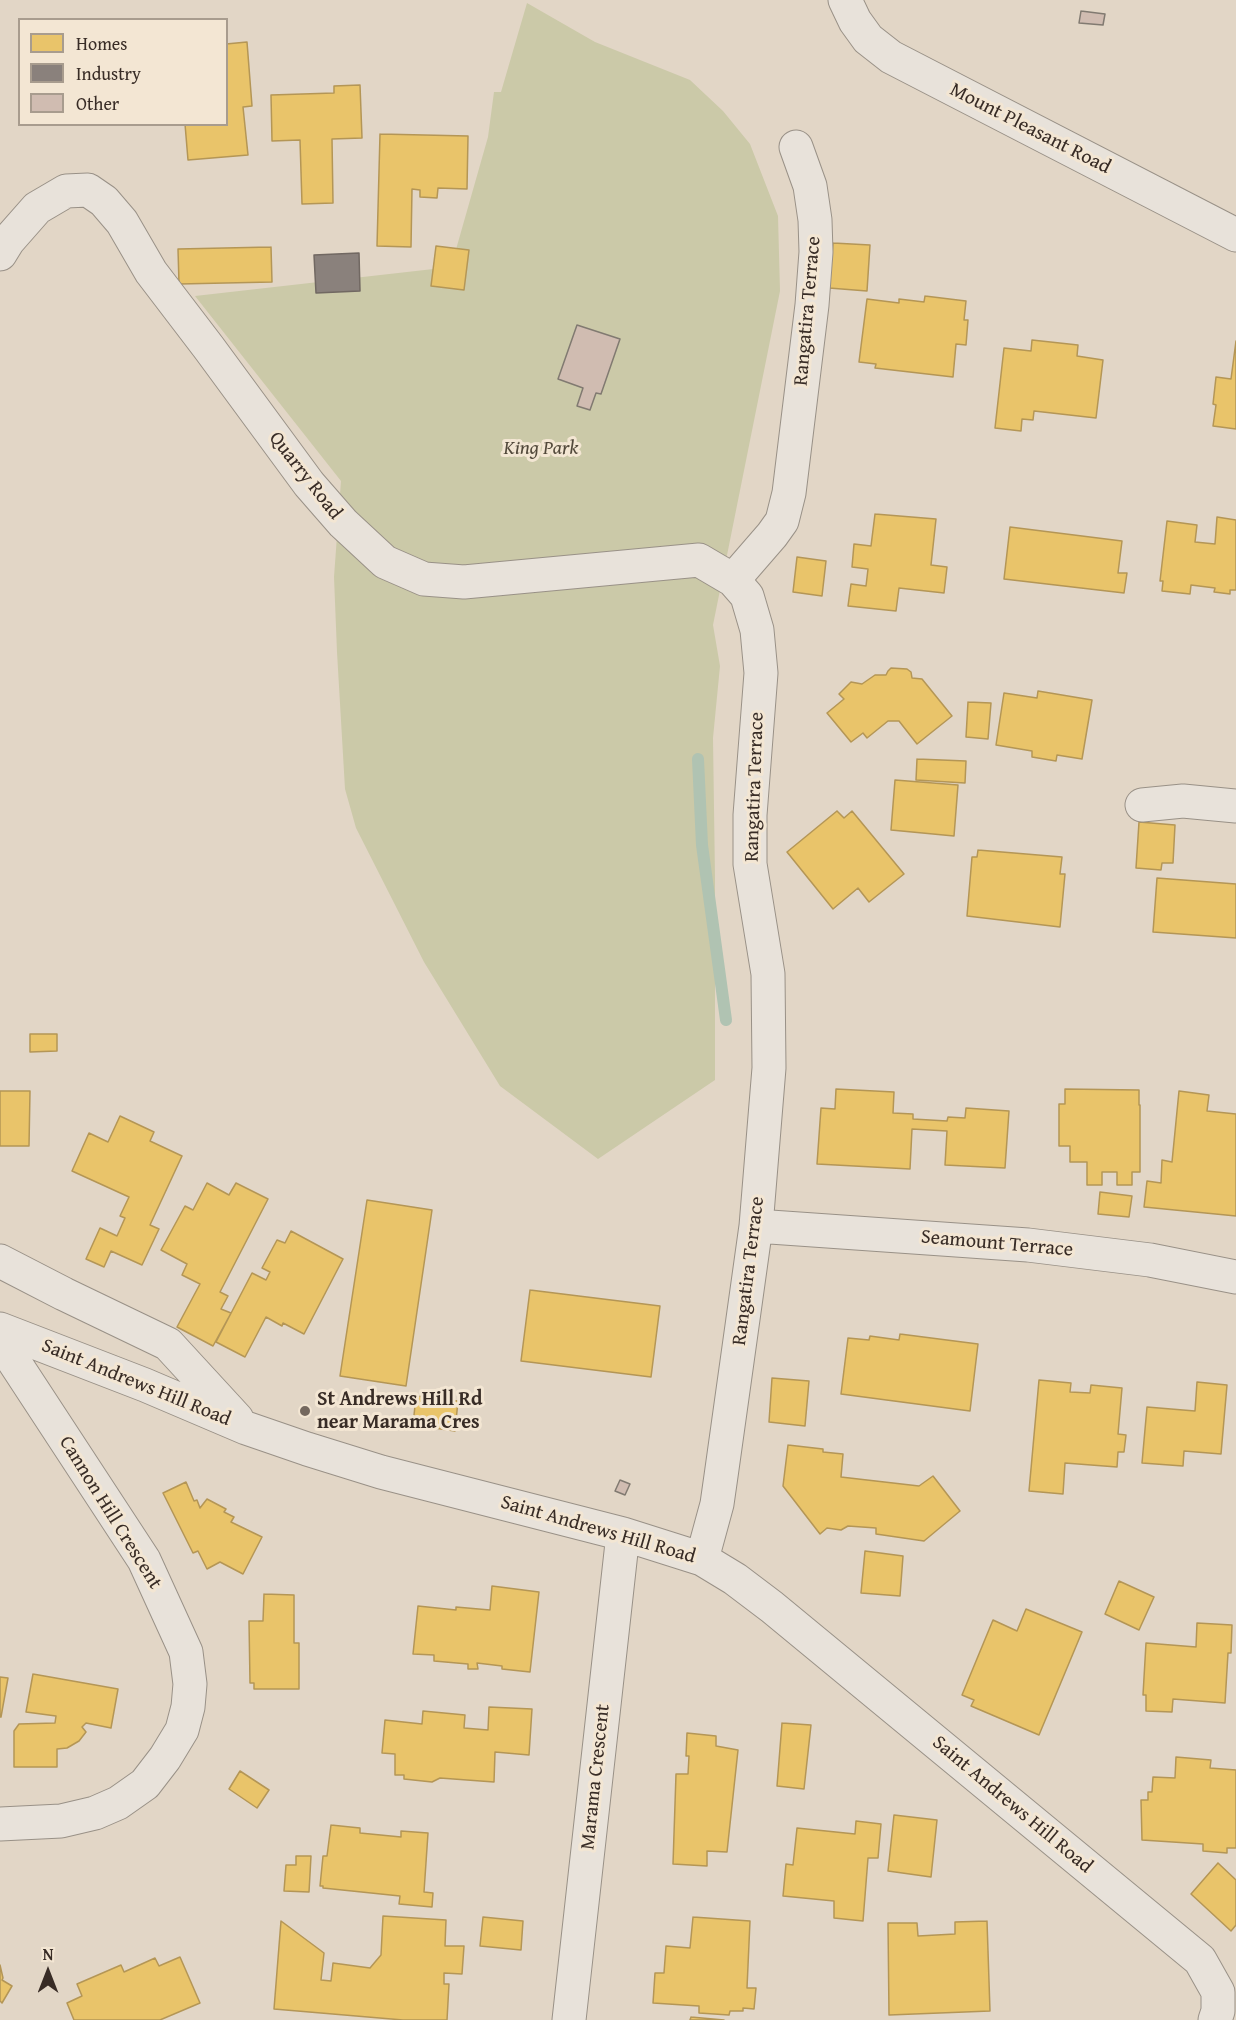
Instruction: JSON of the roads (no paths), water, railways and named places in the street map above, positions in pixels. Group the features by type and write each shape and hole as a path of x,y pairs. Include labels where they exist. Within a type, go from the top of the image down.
{"street":[{"name":"Mount Pleasant Road","path":"845,0 855,21 868,39 891,57 1236,235"},
{"name":"Rangatira Terrace","path":"702,1559 717,1504 756,1226 769,1068 768,974 750,864 750,815 761,673 757,630 747,596 733,580 782,521 789,492 812,304 816,252 815,220 810,186 796,147"},
{"name":"Quarry Road","path":"0,254 37,208 66,191 88,190 104,201 122,222 151,272 309,484 343,523 385,562 424,579 464,582 699,560 733,580"},
{"path":"1142,805 1183,801 1236,806"},
{"name":"Seamount Terrace","path":"756,1226 1028,1245 1150,1260 1236,1277"},
{"path":"0,1261 168,1344 246,1428"},
{"name":"Saint Andrews Hill Road","path":"0,1329 145,1385 246,1428 307,1449 381,1472 623,1534 702,1559 735,1579 772,1607 1200,1960 1223,2004"},
{"name":"Cannon Hill Crescent","path":"0,1340 144,1560 186,1652 190,1684 188,1707 182,1730 165,1758 145,1784 118,1803 95,1813 61,1821 0,1824"},
{"name":"Marama Crescent","path":"569,2020 623,1534"}],"waterway":[{"path":"698,759 702,845 726,1020"}],"place":[{"name":"St Andrews Hill Rd near Marama Cres","path":"305,1411"}],"park label":[{"name":"King Park","path":"541,449"}]}
